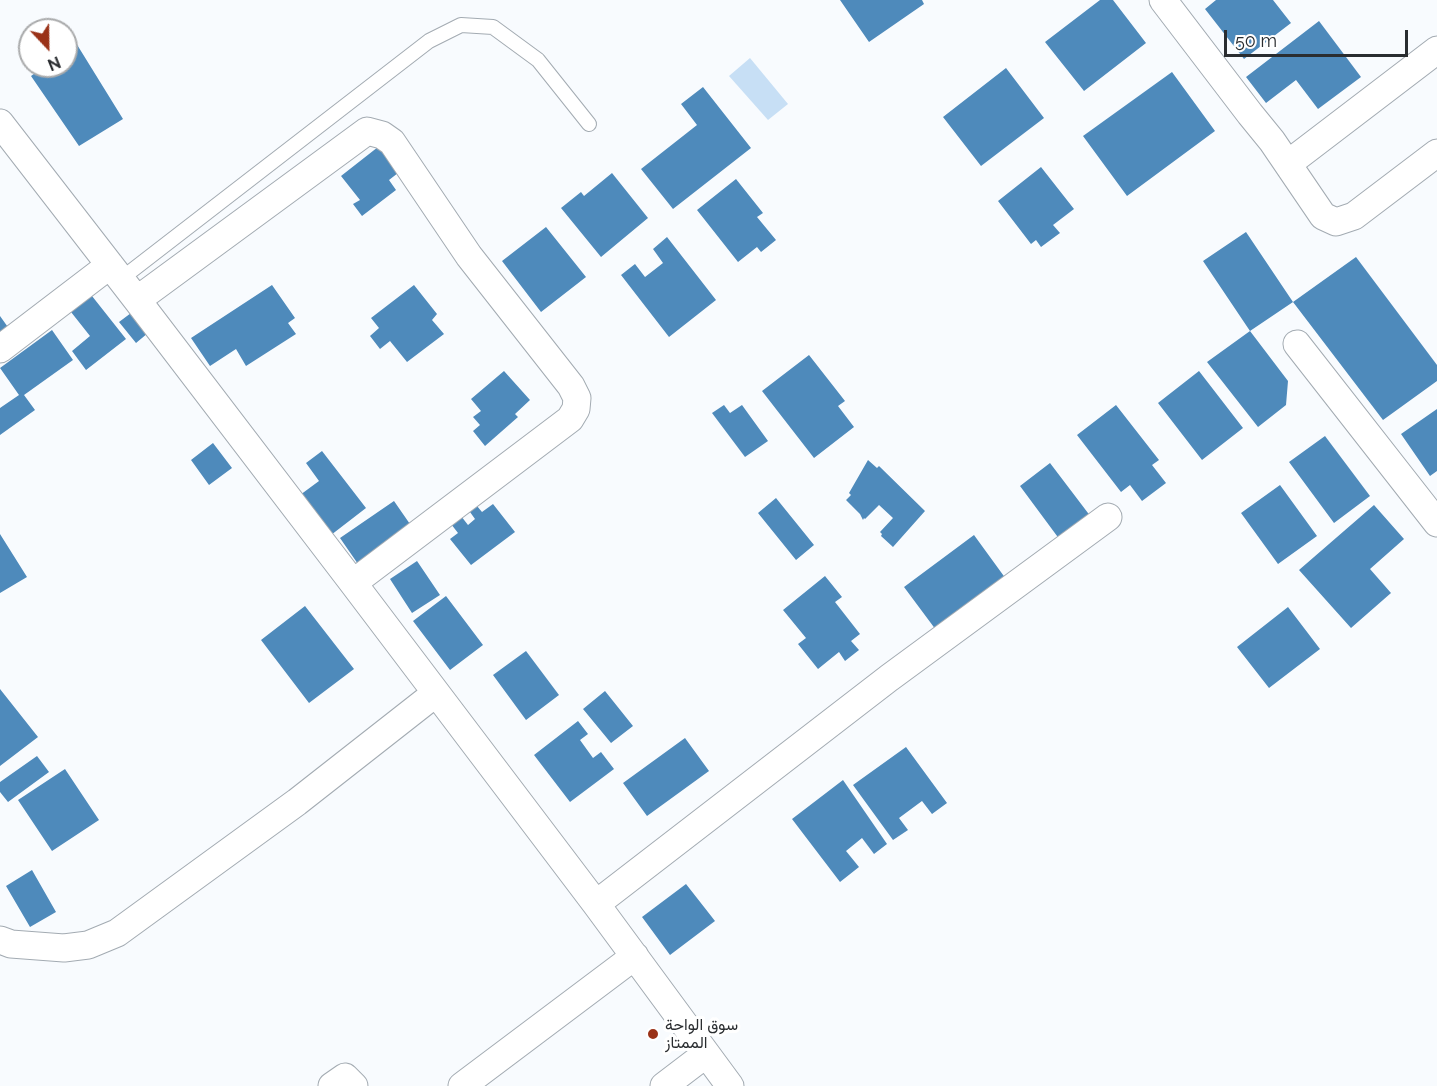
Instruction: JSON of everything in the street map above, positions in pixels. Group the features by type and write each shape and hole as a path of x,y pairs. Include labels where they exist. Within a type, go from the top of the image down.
{"street":[{"path":"1167,1 1289,164 1323,216 1336,222 1354,216 1437,153"},
{"path":"1289,164 1437,50"},
{"path":"0,123 353,583 635,956 730,1086"},
{"path":"138,300 367,131 382,135 392,142 469,256 571,386 577,398 576,410 570,418 353,583"},
{"path":"0,349 115,272"},
{"path":"1297,344 1437,522"},
{"path":"596,904 889,678 1108,518"},
{"path":"0,940 11,944 64,948 88,945 117,933 297,802 436,693"},
{"path":"462,1086 635,956"},
{"path":"664,1086 706,1054"},
{"path":"332,1086 345,1077 354,1086"}],"lane":[{"path":"115,272 429,41 461,25 493,27 538,60 589,124"}],"water":[{"path":"750,58 788,104 768,120 729,76"}],"building":[{"path":"840,0 922,0 924,4 869,42"},
{"path":"1100,0 1113,0 1146,43 1084,91 1045,42"},
{"path":"1216,0 1273,0 1291,23 1244,59 1205,9"},
{"path":"1319,21 1361,77 1318,109 1296,80 1266,103 1246,77"},
{"path":"78,46 123,119 79,146 32,78 78,78"},
{"path":"1006,68 1044,118 981,166 943,117"},
{"path":"1172,72 1215,131 1127,196 1083,136"},
{"path":"703,87 751,148 673,209 641,169 697,125 681,104"},
{"path":"378,147 398,173 389,180 396,190 362,216 353,204 360,200 341,176"},
{"path":"1041,167 1074,209 1053,225 1060,233 1041,247 1036,240 1031,244 998,201"},
{"path":"612,173 648,218 601,257 561,208 581,192 584,196"},
{"path":"736,179 763,213 757,217 776,240 761,252 757,247 738,262 697,210"},
{"path":"546,227 586,277 541,312 502,261"},
{"path":"1246,232 1293,302 1250,331 1203,261"},
{"path":"667,237 716,300 669,337 621,275 635,264 645,277 663,263 653,249"},
{"path":"1356,257 1437,365 1437,381 1383,420 1293,302"},
{"path":"272,285 295,318 288,323 296,334 246,366 236,349 210,366 191,338"},
{"path":"414,285 437,314 432,320 444,334 407,362 390,341 380,349 370,336 379,328 371,318"},
{"path":"92,296 126,339 86,370 72,351 90,336 71,312"},
{"path":"131,313 148,333 136,343 119,322"},
{"path":"0,316 10,330 0,337"},
{"path":"52,330 73,360 24,395 35,410 0,435 0,408 19,395 0,368"},
{"path":"1250,331 1288,381 1286,405 1258,427 1207,362"},
{"path":"809,355 845,401 838,406 854,427 814,458 762,391"},
{"path":"504,371 530,400 515,414 518,417 485,446 473,431 480,425 473,417 481,411 471,399"},
{"path":"1199,371 1243,428 1202,460 1158,403"},
{"path":"724,405 730,413 742,405 768,441 745,457 712,413"},
{"path":"1116,405 1159,460 1152,465 1166,483 1142,501 1130,485 1121,492 1077,435"},
{"path":"1437,409 1437,471 1430,476 1401,434"},
{"path":"1325,436 1370,496 1334,523 1289,462"},
{"path":"213,443 232,468 209,485 191,460"},
{"path":"322,451 366,508 331,535 300,495 319,481 306,463"},
{"path":"868,460 877,468 879,466 925,511 893,547 881,536 880,532 893,518 879,505 863,520 846,500 851,495 849,493"},
{"path":"1050,463 1091,517 1060,540 1020,486"},
{"path":"1280,485 1317,536 1278,564 1241,513"},
{"path":"776,498 814,545 796,560 758,513"},
{"path":"394,501 412,527 358,564 340,538"},
{"path":"493,504 515,532 471,565 450,539 458,533 451,524 461,516 468,525 475,519 470,512 477,506 482,512"},
{"path":"1374,505 1404,539 1370,569 1391,593 1351,628 1299,570"},
{"path":"0,534 27,577 0,593"},
{"path":"974,535 1006,579 936,630 904,587"},
{"path":"417,561 440,595 412,613 390,579"},
{"path":"825,576 842,597 835,602 860,634 851,641 859,650 845,661 839,652 818,669 798,644 806,638 783,610"},
{"path":"446,596 483,645 450,670 413,621"},
{"path":"305,606 354,669 309,703 261,640"},
{"path":"1288,607 1320,649 1269,688 1237,647"},
{"path":"526,651 559,695 526,720 493,675"},
{"path":"0,689 38,737 0,766"},
{"path":"605,691 633,726 611,743 583,709"},
{"path":"578,721 588,734 580,740 593,758 601,752 614,769 570,802 534,755"},
{"path":"685,738 709,771 647,816 623,783"},
{"path":"906,747 947,803 932,814 922,801 899,818 908,830 893,840 853,785"},
{"path":"37,756 49,772 8,802 0,792 0,782"},
{"path":"65,769 99,820 52,851 18,800"},
{"path":"843,780 887,844 874,854 862,838 846,851 859,867 840,882 792,819"},
{"path":"32,870 56,912 30,927 6,886"},
{"path":"686,884 715,921 670,955 642,917"}],"place":[{"name":"سوق الواحة الممتاز","path":"653,1034"}]}
